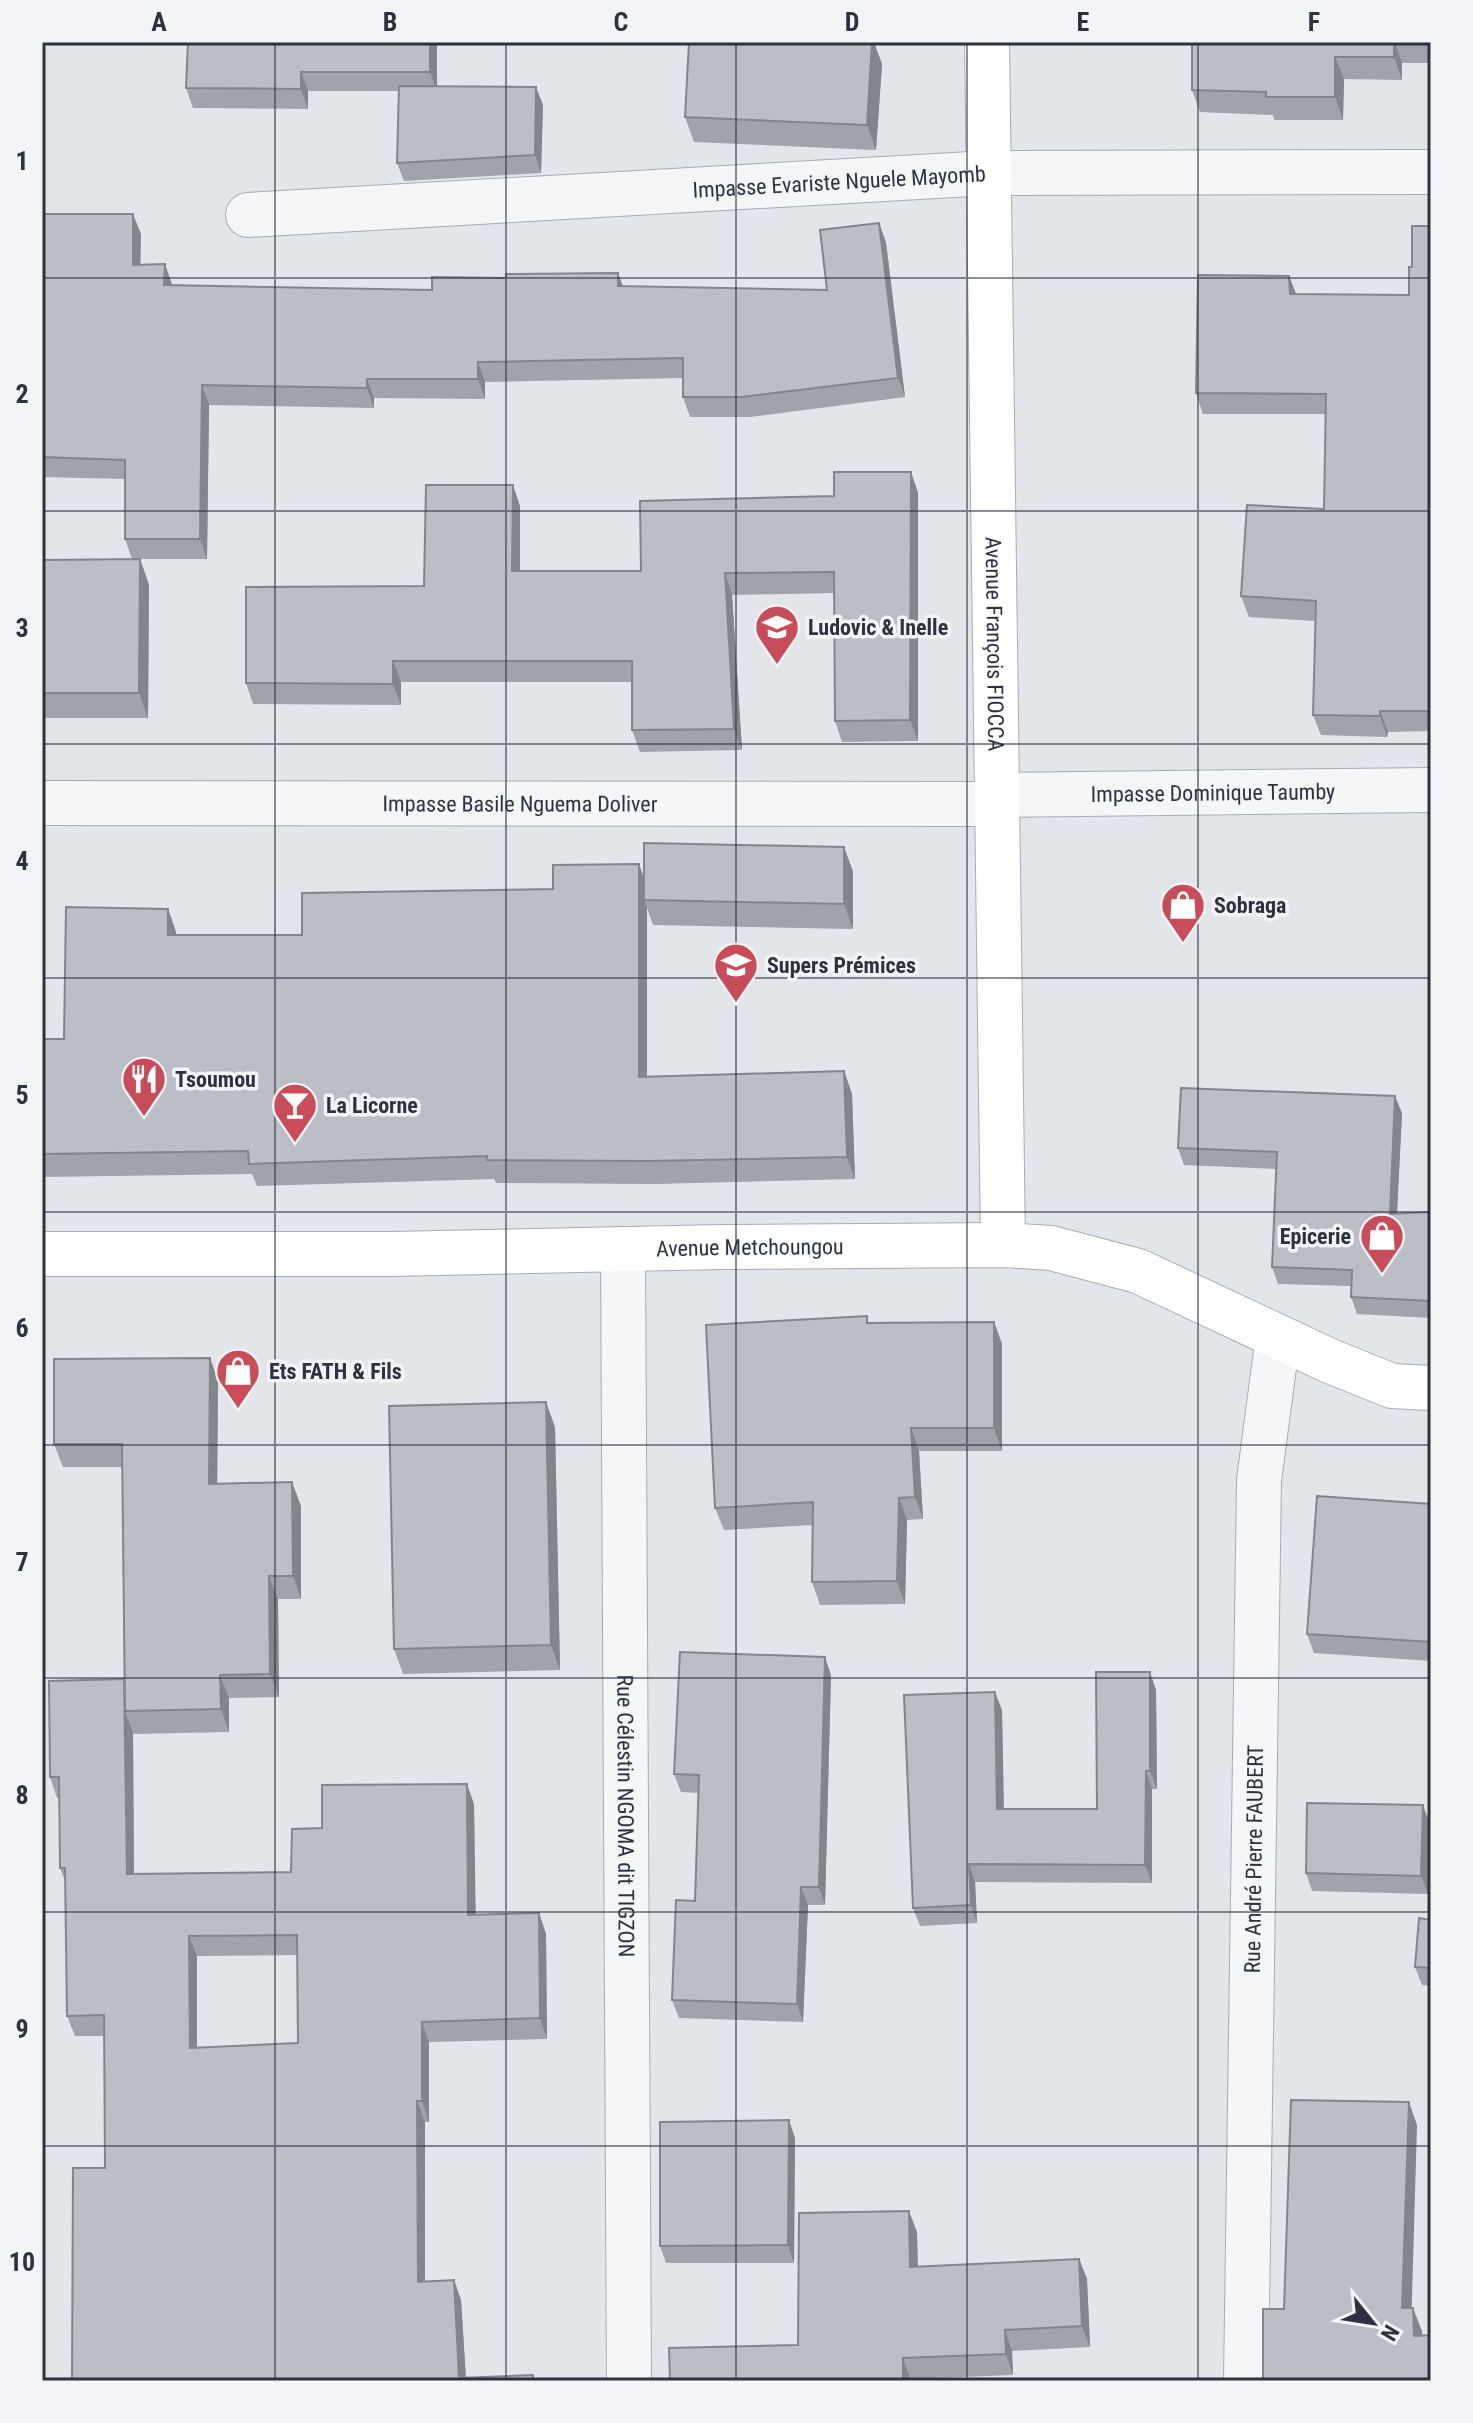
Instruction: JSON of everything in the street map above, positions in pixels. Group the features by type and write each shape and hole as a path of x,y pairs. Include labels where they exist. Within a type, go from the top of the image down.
{"main road":[{"name":"Avenue François FIOCCA","path":"987,42 1003,1245"},
{"name":"Avenue Metchoungou","path":"42,1254 392,1254 1003,1245 1051,1248 1138,1271 1392,1386 1431,1388"}],"street":[{"name":"Impasse Evariste Nguele Mayomb","path":"248,215 989,173 1431,172"},
{"name":"Impasse Dominique Taumby","path":"997,800 1431,790"},
{"name":"Impasse Basile Nguema Doliver","path":"42,803 997,800"},
{"name":"Rue Célestin NGOMA dit TIGZON","path":"623,1250 629,2381"},
{"name":"Rue André Pierre FAUBERT","path":"1246,2381 1259,1480 1278,1337"}],"building":[{"path":"188,42 430,42 430,72 301,72 301,89 186,88"},
{"path":"689,42 872,42 867,125 685,117"},
{"path":"1192,42 1394,42 1394,57 1335,57 1335,97 1266,97 1266,92 1192,90"},
{"path":"399,86 536,87 535,155 397,163"},
{"path":"42,214 133,214 133,265 165,264 164,285 432,290 432,277 506,278 506,274 618,273 618,286 827,290 820,230 879,223 898,378 742,397 683,397 683,358 478,362 478,379 367,379 367,388 202,385 200,539 125,539 125,460 42,457"},
{"path":"1412,226 1431,226 1431,711 1380,711 1380,716 1313,715 1316,601 1241,596 1247,505 1324,509 1326,394 1196,393 1198,275 1289,276 1290,294 1409,295"},
{"path":"834,472 911,472 910,720 835,721 834,572 725,573 734,729 632,730 632,661 393,661 393,684 246,683 246,587 424,586 426,485 513,485 512,571 641,571 640,501 834,496"},
{"path":"140,559 139,693 42,693 42,560"},
{"path":"644,843 844,847 844,904 644,900"},
{"path":"639,864 639,1077 844,1071 847,1157 648,1161 487,1160 487,1156 249,1164 248,1151 42,1154 42,1039 64,1039 66,907 168,909 168,935 302,935 302,893 553,889 553,865"},
{"path":"1181,1088 1395,1096 1390,1214 1431,1212 1431,1301 1351,1297 1352,1270 1272,1267 1277,1152 1178,1148"},
{"path":"867,1316 867,1323 994,1322 994,1428 911,1428 915,1497 899,1498 897,1581 812,1582 813,1502 715,1508 706,1325"},
{"path":"210,1358 209,1484 292,1482 293,1576 269,1576 270,1674 220,1675 221,1709 125,1711 122,1444 54,1444 54,1359"},
{"path":"546,1402 551,1645 394,1649 389,1406"},
{"path":"1317,1496 1431,1504 1431,1642 1307,1634"},
{"path":"680,1652 825,1657 819,1887 801,1887 797,2004 672,2000 676,1900 695,1901 699,1775 674,1774"},
{"path":"1096,1672 1150,1672 1150,1771 1146,1771 1145,1865 969,1864 971,1905 913,1908 904,1695 995,1692 997,1809 1097,1809"},
{"path":"124,1679 127,1874 291,1872 292,1829 322,1828 322,1785 467,1784 468,1915 539,1913 540,2018 422,2022 422,2101 417,2101 418,2282 454,2280 459,2378 533,2375 533,2381 72,2381 73,2168 105,2168 104,2015 67,2016 65,1868 60,1868 59,1777 50,1777 49,1681","holes":["297,1935 298,2043 190,2048 189,1936"]},
{"path":"1307,1803 1423,1805 1421,1876 1306,1873"},
{"path":"1419,1918 1431,1920 1431,1968 1415,1967"},
{"path":"1291,2100 1409,2102 1402,2308 1413,2308 1414,2336 1431,2335 1431,2381 1263,2381 1263,2309 1284,2309"},
{"path":"789,2120 788,2245 660,2246 660,2122"},
{"path":"909,2211 910,2267 1079,2259 1082,2326 1005,2330 1006,2354 903,2358 903,2381 670,2381 669,2348 798,2345 799,2213"}],"place":[{"name":"Ludovic & Inelle","path":"777,666"},
{"name":"Sobraga","path":"1183,944"},
{"name":"Supers Prémices","path":"736,1004"},
{"name":"Tsoumou","path":"144,1118"},
{"name":"La Licorne","path":"295,1144"},
{"name":"Epicerie","path":"1382,1275"},
{"name":"Ets FATH & Fils","path":"238,1410"}]}
